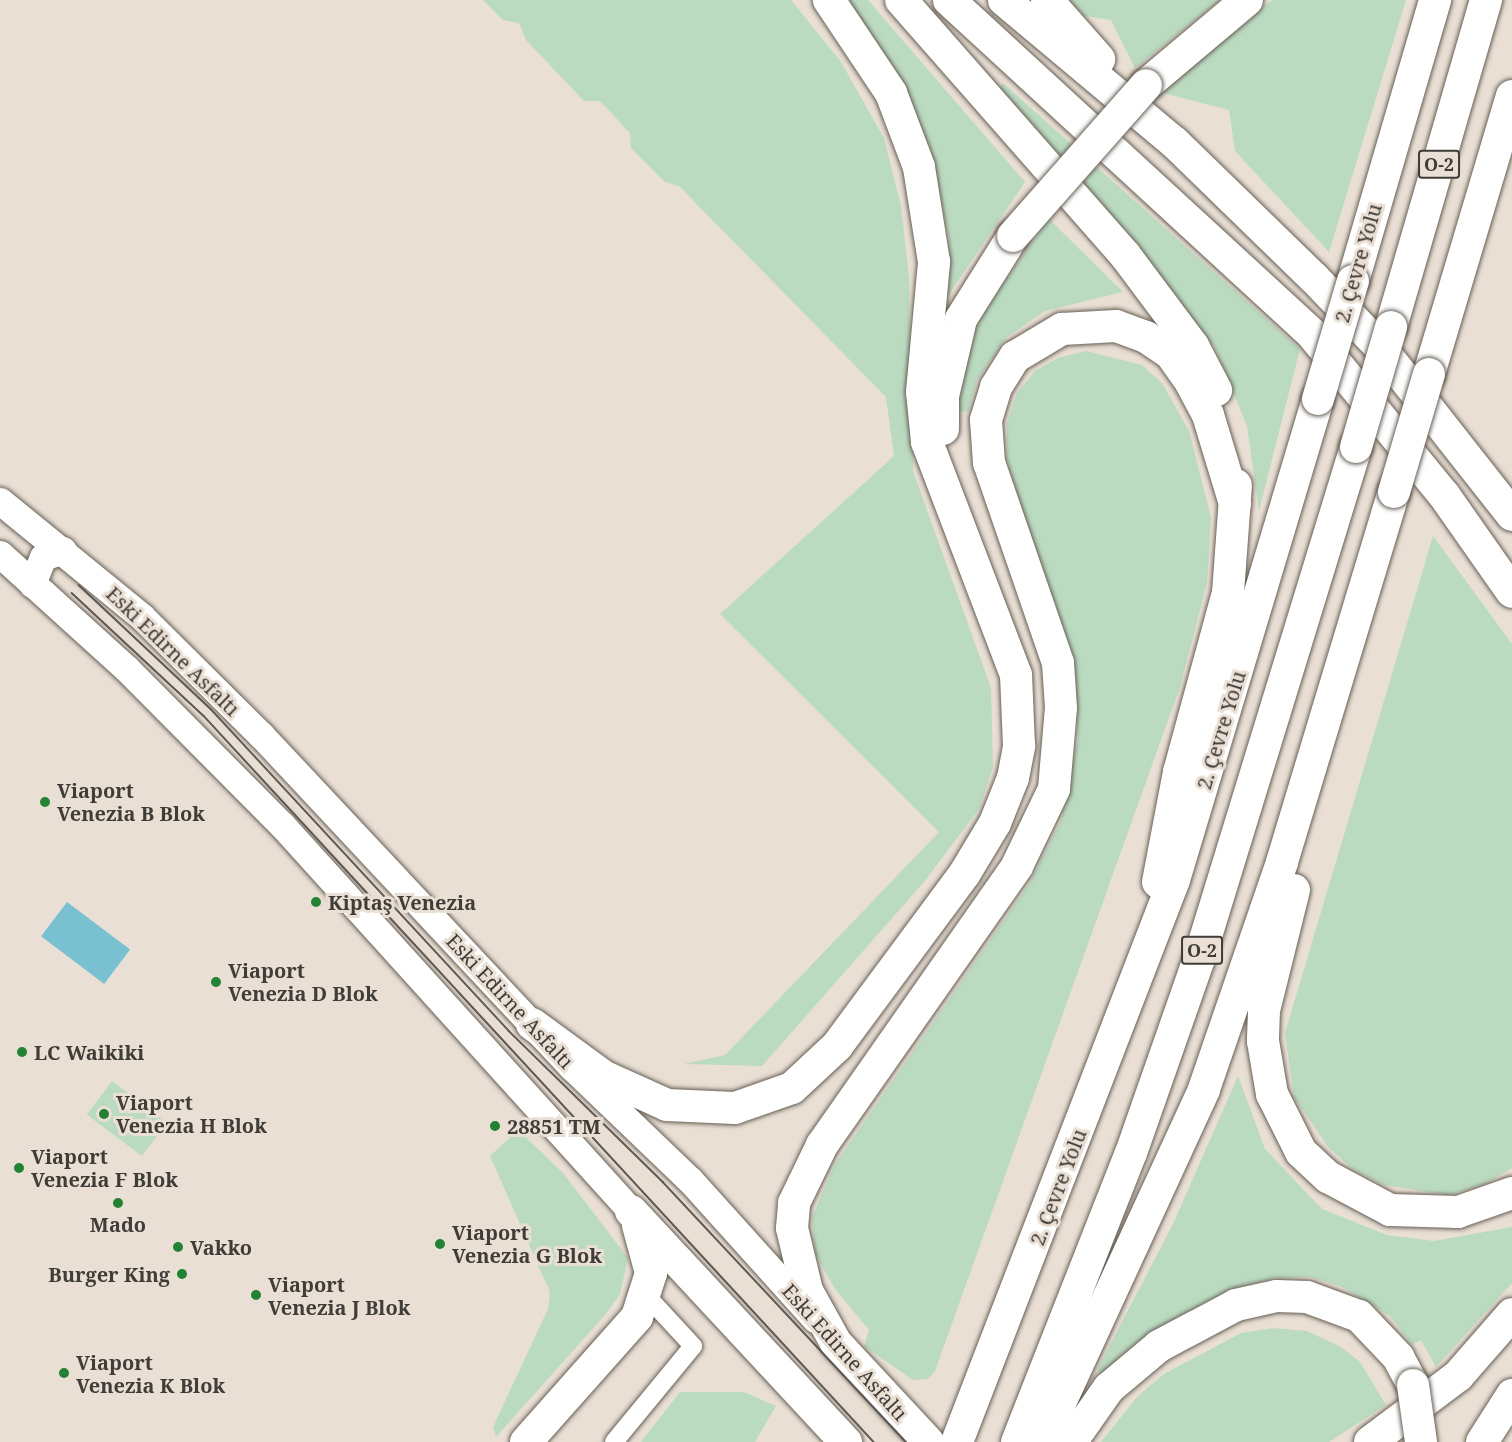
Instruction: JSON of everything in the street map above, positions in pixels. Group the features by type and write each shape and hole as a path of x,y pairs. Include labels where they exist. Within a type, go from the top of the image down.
{"highway":[{"path":"532,1024 640,1096 687,1108 735,1108 769,1099 792,1088 837,1046 964,873 995,823 1013,778 1019,746 1016,675 951,510 927,442 922,392 934,262 919,167 891,93 829,0"},
{"path":"901,0 1087,209 1193,346 1232,439 1235,504 1228,593 1159,863 1157,918"},
{"path":"949,0 1312,334 1444,495 1512,592"},
{"path":"1004,0 1174,142"},
{"path":"1047,0 1174,142 1379,346 1512,515"},
{"path":"951,510 943,424 950,359 961,319 1013,236 1146,85 1247,0"},
{"name":"2. Çevre Yolu","path":"957,1442 1157,918 1229,706 1435,0"},
{"name":"O-2","path":"1017,1442 1131,1153 1199,959 1392,327 1486,0"},
{"path":"1042,1442 1204,1089 1330,711 1512,96"},
{"path":"836,1343 807,1291 794,1249 794,1203 804,1175 854,1095 1017,866 1054,789 1061,708 1058,663 989,463 986,420 996,387 1015,357 1062,329 1116,326 1146,337 1171,354 1195,391 1235,504"},
{"path":"1330,711 1316,812 1264,1010 1272,1094 1301,1152 1328,1177 1390,1210 1458,1212 1512,1193"},
{"path":"526,1442 623,1339 646,1295 651,1262 631,1211"},
{"path":"631,1211 846,1442"},
{"path":"1071,1442 1109,1388 1158,1346 1236,1305 1278,1296 1316,1299 1359,1316 1398,1357 1413,1385 1421,1442"},
{"path":"1370,1442 1458,1376 1512,1314"},
{"name":"Eski Edirne Asfaltı","path":"836,1343 928,1442"},
{"path":"1482,1442 1512,1395"},
{"path":"1502,1442 1512,1429"}],"main road":[{"name":"Eski Edirne Asfaltı","path":"0,501 63,550 142,617 261,735 532,1024 690,1180 836,1343"},
{"path":"32,584 43,557 63,550"},
{"path":"0,554 127,669 282,825 631,1211"}],"street":[{"path":"614,1442 693,1346 646,1295"}],"green space":[{"path":"483,0 791,0 841,62 884,138 901,206 909,277 913,471 991,688 993,767 979,809 924,882 762,1066 684,1064 725,1055 939,832 720,614 894,456 886,397 679,186 665,182 631,148 630,133 600,101 584,101 526,40 519,23 503,20"},
{"path":"848,0 868,0 1025,182 945,300 949,237 929,146 903,84"},
{"path":"1069,0 1220,0 1135,68 1111,20 1084,16"},
{"path":"1272,0 1406,0 1329,252 1235,151 1229,110 1159,92"},
{"path":"1003,83 1300,349 1259,511 1247,426 1215,347 1094,195 1000,88"},
{"path":"1049,219 1123,292 1045,311 1006,338 977,380 968,412 957,411 969,344 984,310"},
{"path":"1086,351 1142,365 1162,383 1189,431 1211,517 1207,583 1180,687 935,1371 928,1379 913,1380 864,1346 869,1330 835,1289 815,1254 812,1217 835,1164 1029,884 1061,821 1078,739 1074,676 1058,611 1024,522 1007,458 1007,423 1017,393 1035,371 1058,358"},
{"path":"1433,536 1512,644 1512,1168 1485,1184 1448,1195 1384,1185 1354,1170 1328,1147 1294,1097 1285,1033"},
{"path":"1238,1076 1265,1149 1322,1209 1387,1235 1434,1241 1512,1227 1512,1283 1436,1367 1421,1340 1412,1345 1390,1316 1342,1287 1310,1277 1274,1278 1233,1290 1144,1338 1104,1375 1097,1370 1173,1224"},
{"path":"112,1081 167,1123 142,1156 87,1115"},
{"path":"518,1130 563,1173 628,1258 620,1294 605,1315 496,1437 493,1427 548,1309 550,1292 490,1156"},
{"path":"1273,1328 1307,1331 1341,1347 1360,1362 1386,1405 1329,1442 1101,1442 1137,1397 1164,1374 1241,1333"},
{"path":"680,1392 744,1392 776,1406 755,1442 641,1442"}],"water":[{"path":"67,902 130,950 104,984 41,936"}],"tram line":[{"path":"79,585 211,709 509,1031 663,1182 906,1442"},
{"path":"72,593 204,716 874,1442"}],"place":[{"name":"Viaport Venezia B Blok","path":"45,802"},
{"name":"Kiptaş Venezia","path":"316,902"},
{"name":"Viaport Venezia D Blok","path":"216,982"},
{"name":"LC Waikiki","path":"22,1052"},
{"name":"Viaport Venezia H Blok","path":"104,1114"},
{"name":"28851 TM","path":"495,1126"},
{"name":"Viaport Venezia F Blok","path":"19,1168"},
{"name":"Mado","path":"118,1203"},
{"name":"Viaport Venezia G Blok","path":"440,1244"},
{"name":"Vakko","path":"178,1247"},
{"name":"Burger King","path":"182,1274"},
{"name":"Viaport Venezia J Blok","path":"256,1295"},
{"name":"Viaport Venezia K Blok","path":"64,1373"}]}
